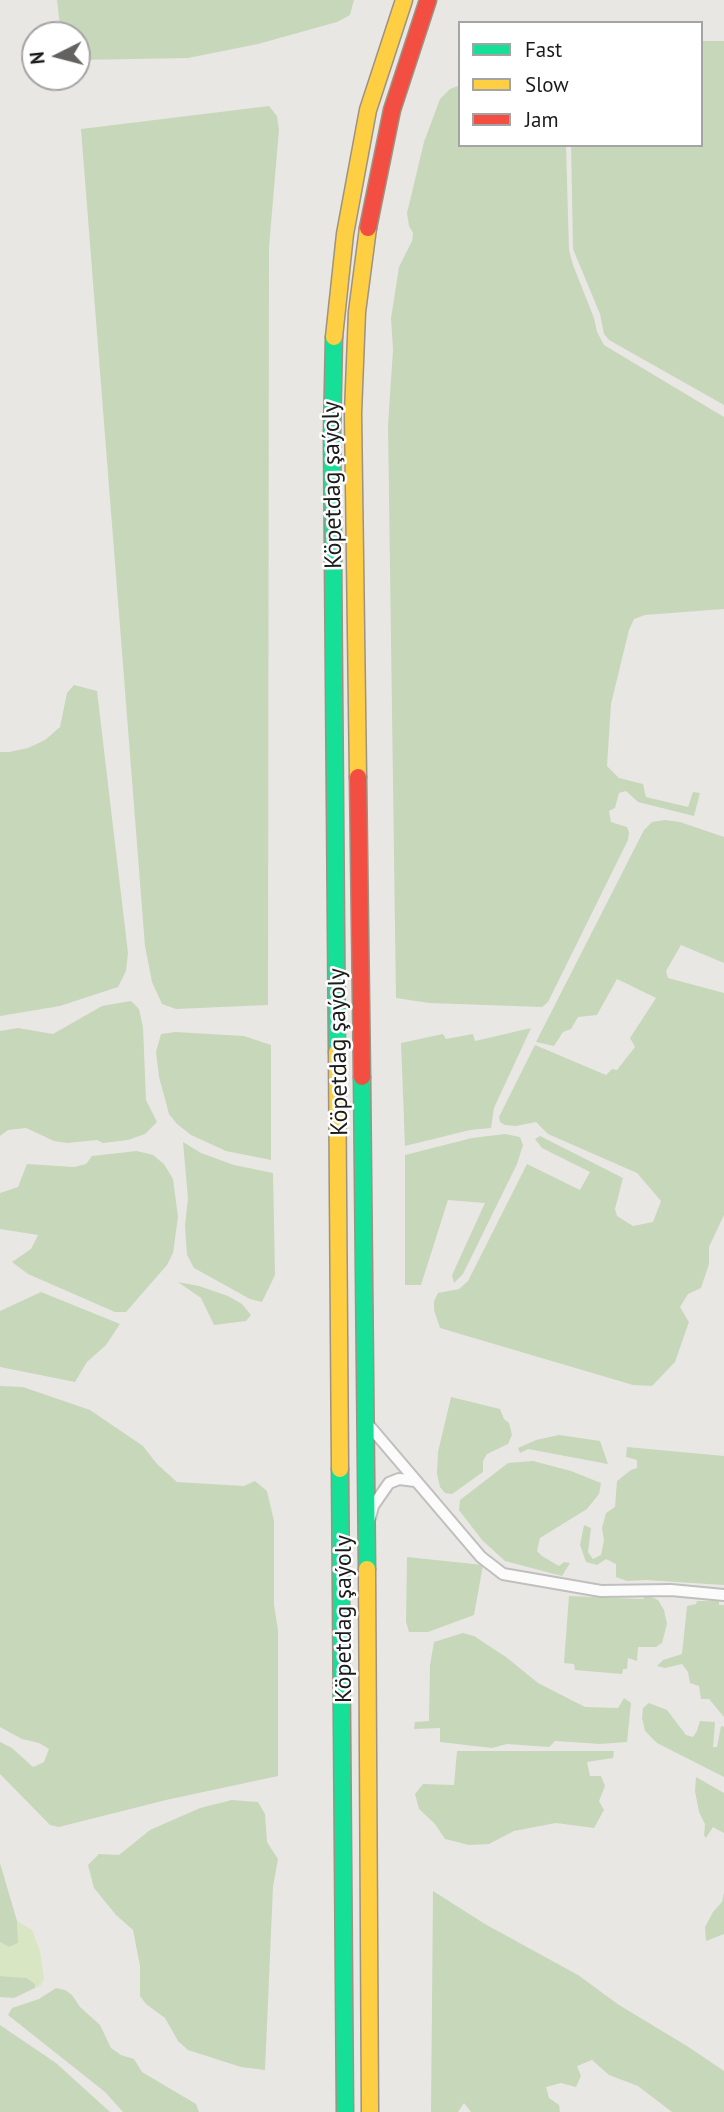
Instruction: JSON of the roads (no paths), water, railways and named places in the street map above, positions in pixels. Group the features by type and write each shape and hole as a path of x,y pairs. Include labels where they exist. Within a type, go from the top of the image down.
{"main road":[{"name":"Köpetdag şaýoly","path":"345,2112 332,447 334,334 345,234 368,110 403,2"},
{"name":"Köpetdag şaýoly","path":"370,2112 366,1422 353,413 358,312 372,202 393,110 426,4"}],"street":[{"path":"366,1422 481,1557 503,1574 601,1591 671,1590 724,1595"},
{"path":"366,1535 373,1506 389,1483 399,1479 415,1480"}]}
